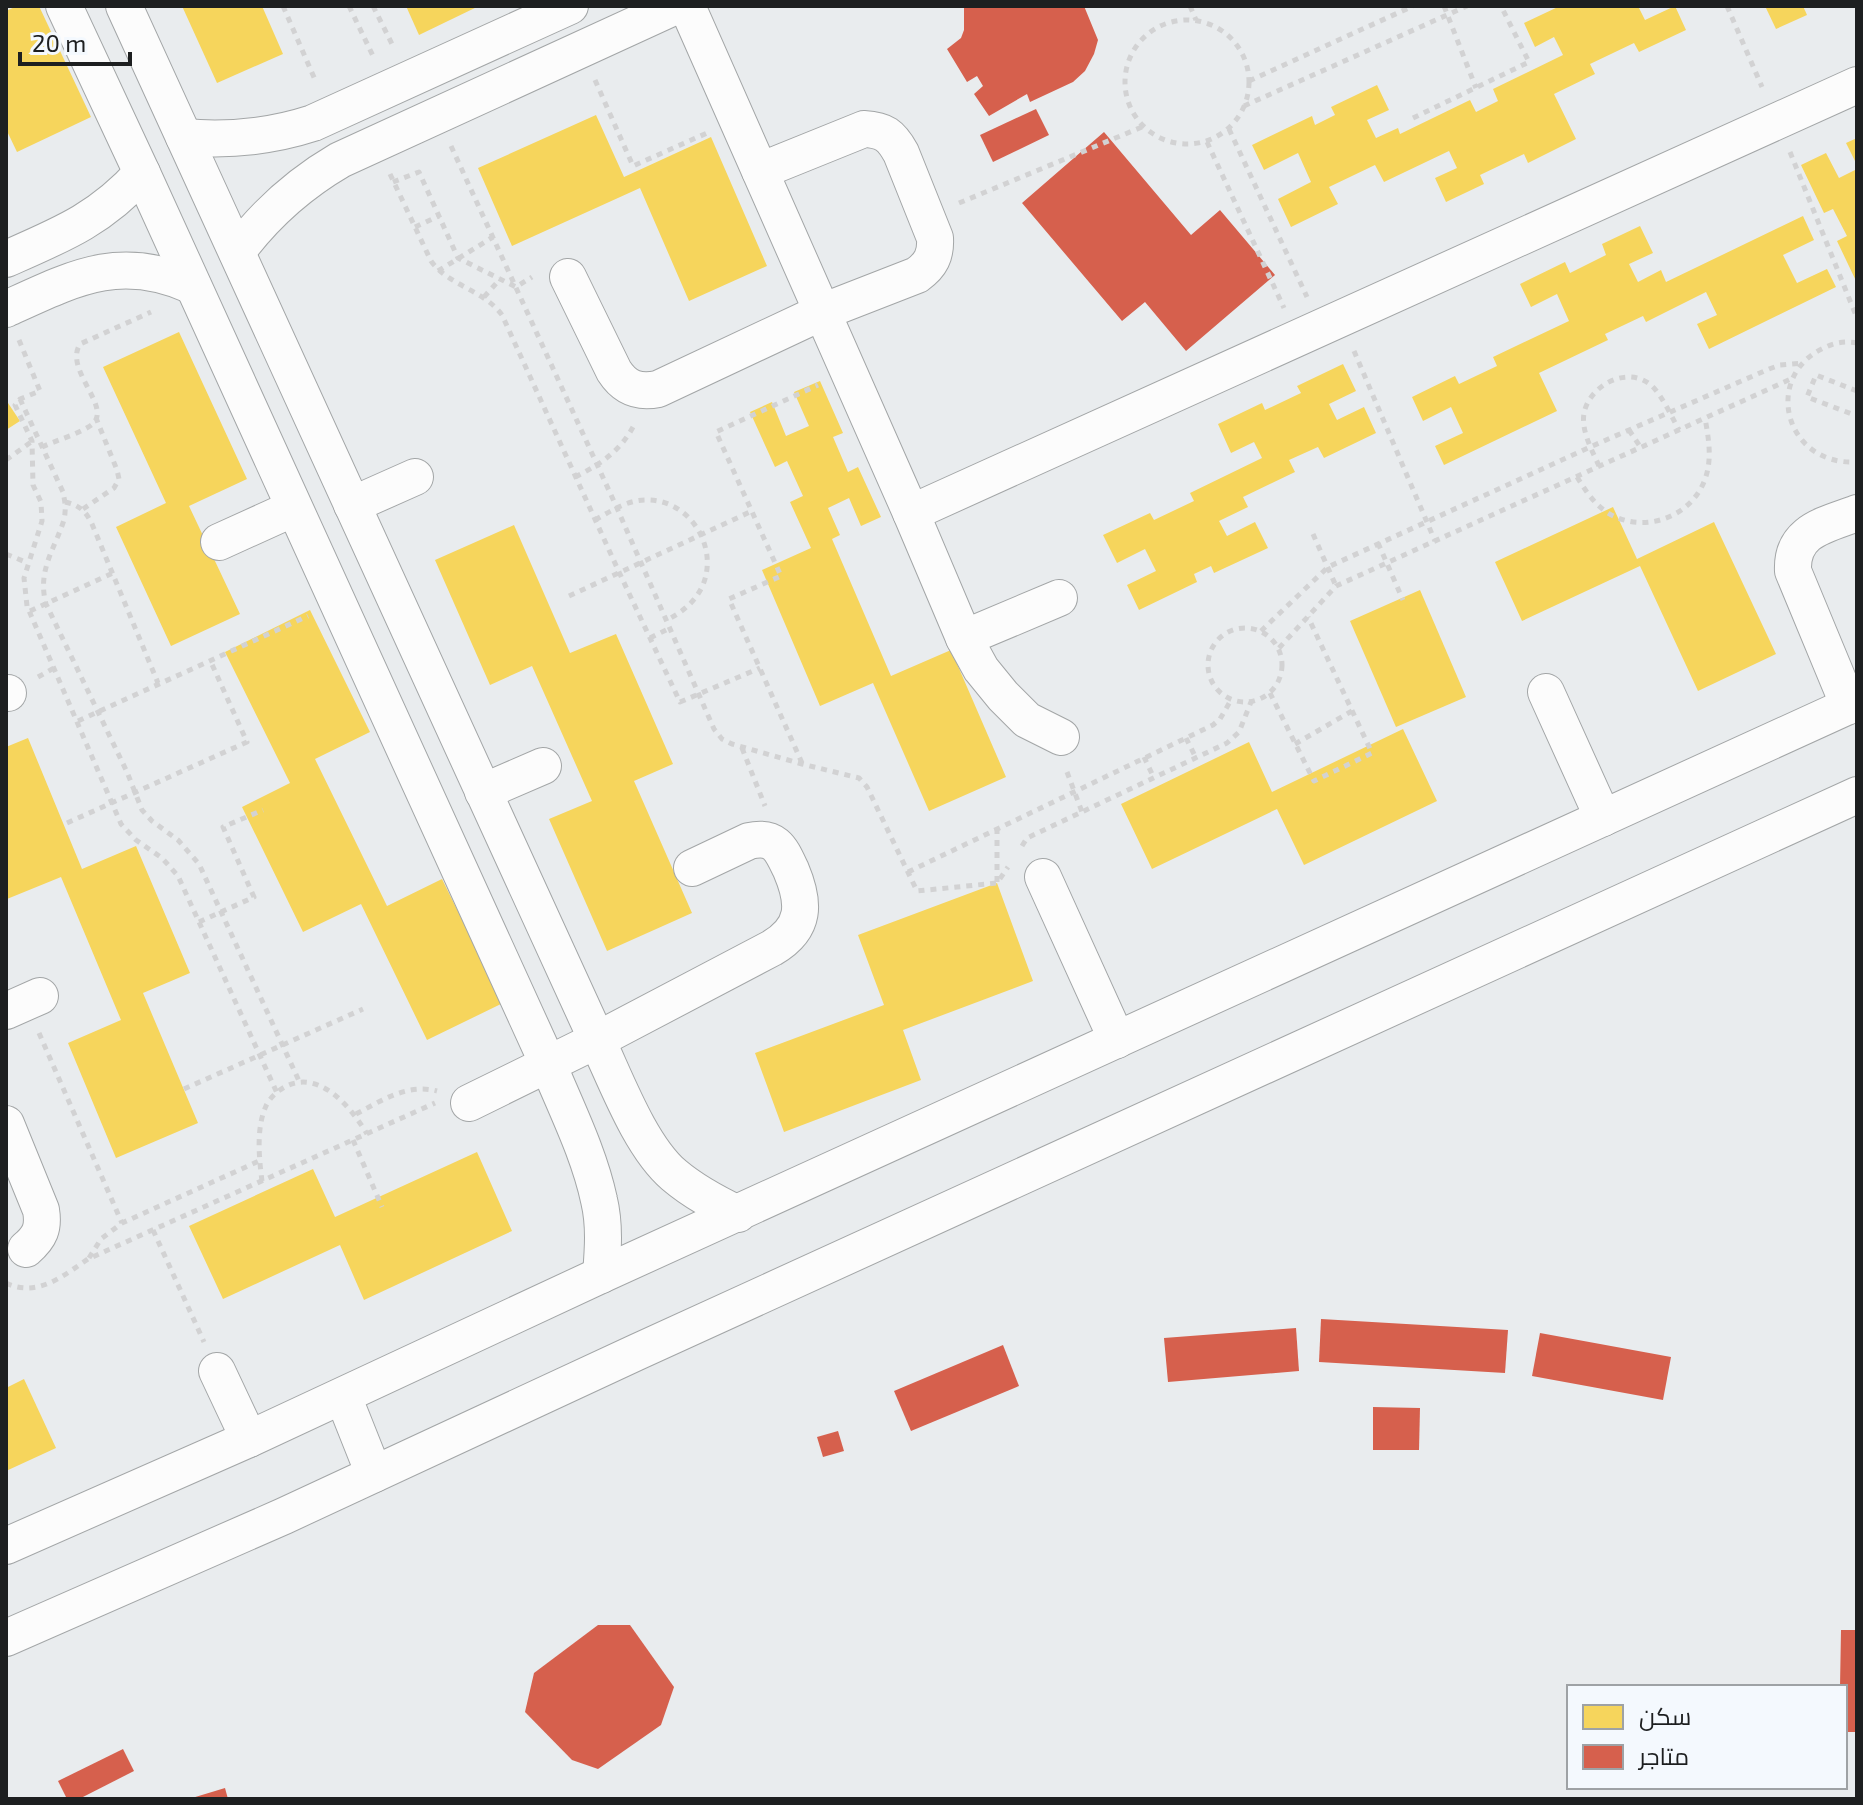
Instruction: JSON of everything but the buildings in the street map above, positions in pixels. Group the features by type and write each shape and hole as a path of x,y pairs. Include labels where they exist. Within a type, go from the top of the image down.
{"street":[{"path":"64,6 548,1064 589,1165 600,1201 604,1238 601,1275"},
{"path":"124,6 646,1143 672,1173 703,1197 738,1214"},
{"path":"184,137 241,139 296,128 340,112 570,6"},
{"path":"237,252 254,229 293,190 316,174 676,6"},
{"path":"687,6 964,638 981,669 1003,696 1027,720 1061,737"},
{"path":"911,513 1857,85"},
{"path":"340,112 371,146"},
{"path":"568,277 614,371 632,389 645,392 658,389 822,312 917,275 932,260 936,249 935,238 896,144 877,130 864,129 760,171"},
{"path":"142,173 99,214 9,258 18,314 80,277 118,270 157,273 194,289"},
{"path":"352,505 415,477"},
{"path":"219,542 294,508"},
{"path":"6,1546 249,1439 601,1275 1853,704 1793,571 1792,560 1801,539 1810,532 1857,513"},
{"path":"964,638 1059,598"},
{"path":"1546,692 1603,818"},
{"path":"483,792 543,766"},
{"path":"6,1638 374,1474 1857,795"},
{"path":"460,1099 548,1064 597,1040 772,948 790,934 800,913 799,889 781,850 767,840 749,841 692,868"},
{"path":"1043,877 1117,1040"},
{"path":"6,1124 36,1196 43,1222 34,1242 26,1249"},
{"path":"217,1371 249,1439"},
{"path":"343,1396 374,1474"}],"path":[{"path":"283,6 340,112"},
{"path":"349,6 399,84"},
{"path":"373,6 399,84"},
{"path":"1190,6 1196,20"},
{"path":"1249,81 1413,6"},
{"path":"1444,6 1476,88"},
{"path":"1244,106 1467,6"},
{"path":"1413,118 1529,62 1501,6"},
{"path":"1727,6 1857,318"},
{"path":"1179,20 1196,20 1228,35 1239,48 1249,81 1238,118 1207,142 1190,145 1156,137 1142,127 1126,97 1124,79 1131,54 1147,34 1179,20"},
{"path":"582,50 633,166 737,119"},
{"path":"437,116 617,508 714,729 722,739 742,747 859,778 867,787 917,891 997,883"},
{"path":"926,217 1142,127"},
{"path":"1228,128 1319,328"},
{"path":"1207,142 1319,328 1427,521 1435,541"},
{"path":"371,146 438,271 484,297 502,315 680,702 760,668"},
{"path":"393,182 419,172 458,258 516,287"},
{"path":"415,227 439,216"},
{"path":"438,271 493,237"},
{"path":"484,297 500,279"},
{"path":"83,509 114,488 119,475 96,418 97,408 76,363 75,353 80,344 194,289"},
{"path":"18,314 40,391 20,399 15,405 32,441 33,485 41,502 42,521 24,578 29,611 121,824 136,840 162,858 178,876 277,1093"},
{"path":"1857,343 1833,344 1816,351 1793,378 1788,395 1789,414 1795,430 1806,445 1820,456 1838,462 1857,462"},
{"path":"1261,631 1328,567 1769,369 1803,363"},
{"path":"802,764 729,599 781,576 716,432 848,371"},
{"path":"1857,391 1816,375 1807,397 1855,415 1857,406"},
{"path":"1600,467 1590,447 1584,424 1585,411 1589,400 1607,382 1631,378 1653,387 1679,430"},
{"path":"1279,648 1336,586 1793,378"},
{"path":"575,477 598,466 616,452 630,434 645,392"},
{"path":"20,399 65,502 63,522 45,567 42,591 46,604 127,772 142,810 190,851 199,864 300,1083"},
{"path":"42,447 90,426 96,418"},
{"path":"1577,477 1594,501 1618,517 1648,523 1663,520 1693,500 1703,485 1709,468 1705,418"},
{"path":"1629,430 1641,448"},
{"path":"6,460 32,441"},
{"path":"595,520 631,502 648,500 665,502 693,521 702,534 707,552 707,569 693,601 667,620"},
{"path":"65,502 83,509 92,524 158,683"},
{"path":"569,596 752,511"},
{"path":"1313,534 1336,586"},
{"path":"1378,543 1403,600"},
{"path":"6,554 28,563"},
{"path":"29,611 113,573"},
{"path":"78,721 338,603"},
{"path":"1270,693 1314,781 1372,753 1308,617"},
{"path":"650,638 670,628"},
{"path":"1249,628 1272,638 1279,648 1282,672 1278,684 1261,699 1241,703 1231,700 1220,693 1212,682 1208,669 1209,656 1214,644 1224,635 1236,629 1249,628"},
{"path":"67,823 247,742 210,660"},
{"path":"908,872 1213,725 1231,700"},
{"path":"1020,849 1027,838 1227,743 1243,724 1251,702"},
{"path":"1295,744 1352,711"},
{"path":"1186,738 1196,758"},
{"path":"742,747 781,850"},
{"path":"1144,757 1154,778"},
{"path":"199,922 254,897 223,827 263,810"},
{"path":"997,828 997,883"},
{"path":"997,883 1012,861"},
{"path":"24,1003 122,1223"},
{"path":"184,1089 363,1009"},
{"path":"262,1181 259,1161 266,1106 277,1093 291,1084 319,1085 330,1091 356,1114 367,1134"},
{"path":"356,1114 413,1089 434,1090 460,1099"},
{"path":"259,1161 122,1223 101,1239 88,1259 353,1140 460,1099"},
{"path":"353,1140 382,1207"},
{"path":"153,1230 217,1371"}]}
